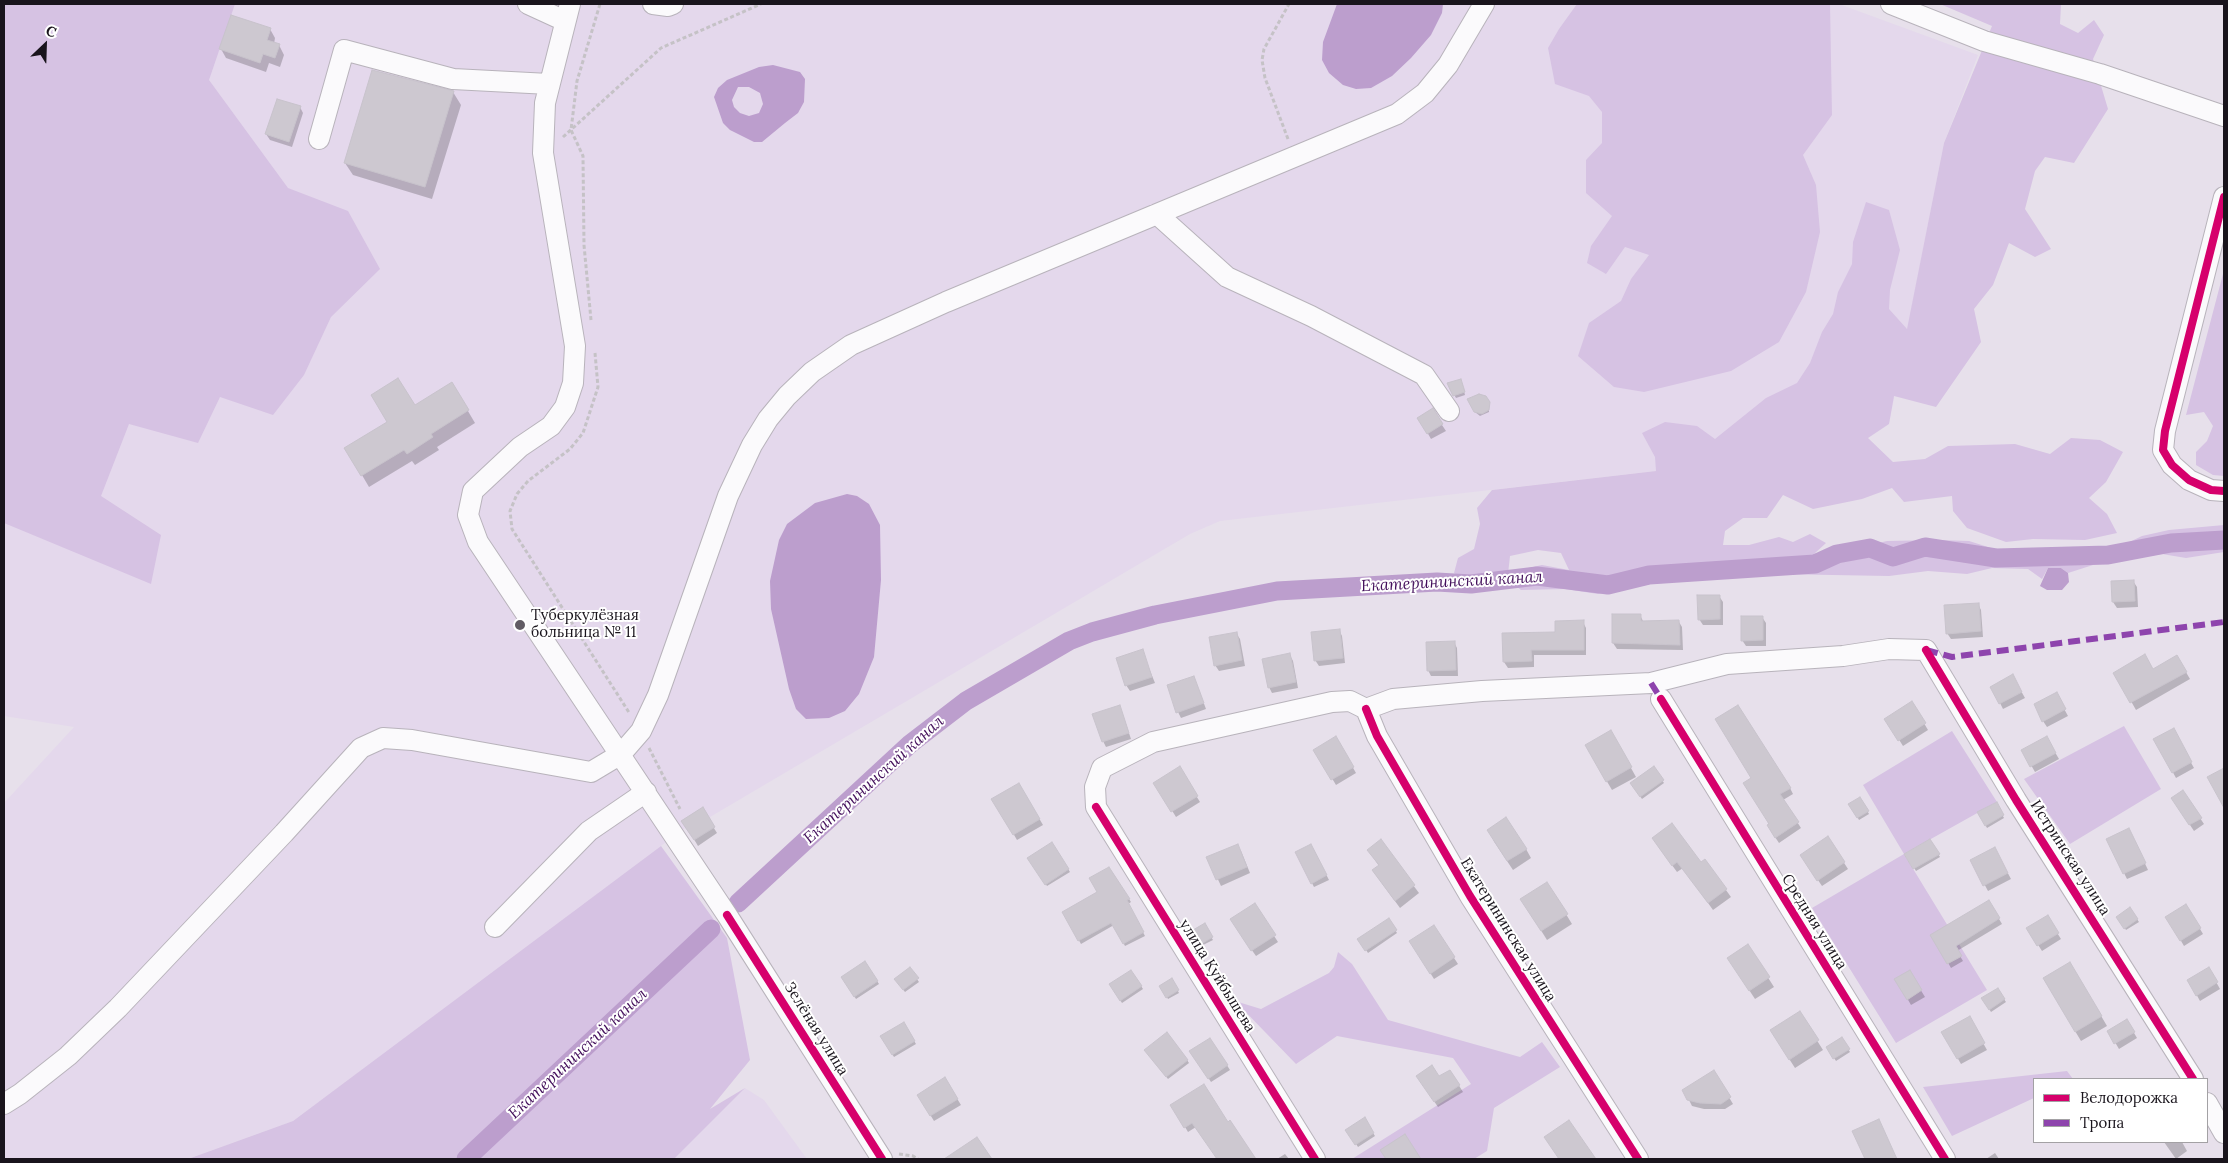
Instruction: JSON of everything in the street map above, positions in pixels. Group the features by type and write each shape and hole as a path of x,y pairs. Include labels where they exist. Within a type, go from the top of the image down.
{"street":[{"path":"528,4 567,13"},
{"path":"653,4 668,6 673,4"},
{"path":"4,1104 20,1094 68,1056 118,1008 284,833 361,748 383,738 412,740 591,772 621,754 641,731 658,695 728,496 752,445 787,396 812,372 851,345 946,302 1397,114 1426,93 1448,66 1484,4"},
{"path":"1891,4 1984,41 2100,74 2224,116"},
{"name":"Зелёная улица","path":"567,13 545,103 543,153 575,346 573,382 565,407 551,426 520,448 473,491 468,515 478,542 727,915 882,1159"},
{"path":"318,139 344,50 453,79 550,84"},
{"path":"2224,197 2165,431 2164,450 2172,465 2189,480 2211,490 2224,491"},
{"path":"1157,214 1227,277 1311,316 1424,375 1449,411"},
{"name":"Истринская улица","path":"1366,709 1392,699 1482,691 1651,682 1728,664 1843,656 1889,649 1926,650 2016,800 2192,1078"},
{"name":"Средняя улица","path":"1661,699 1944,1159"},
{"name":"улица Куйбышева","path":"1315,1159 1096,807 1095,787 1102,768 1154,742 1332,702 1350,701 1366,709"},
{"name":"Екатерининская улица","path":"1366,709 1377,736 1470,896 1638,1159"},
{"path":"495,927 588,831 646,792"},
{"path":"2208,1105 2224,1133"}],"path":[{"path":"592,321 584,245 583,156 571,130 577,81 600,4"},
{"path":"543,153 571,130 660,48 761,4"},
{"path":"1290,4 1264,49 1262,60 1265,78 1294,156"},
{"path":"594,349 598,387 583,433 570,449 528,481 517,494 510,511 512,529 641,731 681,810"}],"shaded area":[{"path":"4,4 235,4 209,80 288,188 348,211 380,269 331,317 304,375 273,415 220,397 198,443 129,424 101,496 161,535 151,584 4,523"},
{"name":"Туберкулёзная больница № 11","path":"114,4 1839,4 1978,55 1944,143 1889,424 1656,471 1220,521 1190,534 710,817 715,827 694,840 685,828 293,1121 188,1159 4,1159 4,803 74,727 4,716 4,144"},
{"path":"1337,4 1443,4 1442,13 1431,35 1411,58 1392,76 1371,88 1356,89 1343,85 1329,73 1322,60 1323,42"},
{"path":"1577,4 1830,4 1832,115 1803,155 1816,185 1820,232 1806,292 1779,342 1731,371 1644,392 1614,387 1578,356 1589,323 1621,301 1631,279 1649,255 1625,247 1606,274 1587,263 1591,246 1612,216 1586,193 1586,160 1602,143 1602,112 1589,96 1555,84 1548,48"},
{"path":"1940,4 2061,4 2060,24 2078,33 2094,20 2104,35 2093,59 2108,109 2074,163 2045,157 2035,171 2025,209 2051,249 2035,257 2009,243 1993,285 1974,309 1981,342 1936,407 1894,396 1889,424 1868,438 1893,462 1925,459 1948,446 2015,444 2050,454 2071,438 2100,440 2123,452 2106,482 2089,498 2107,514 2117,533 2085,540 2033,539 2006,542 1967,528 1953,511 1952,496 1904,502 1892,488 1862,499 1813,509 1783,495 1767,518 1743,518 1725,531 1723,545 1749,545 1779,537 1793,542 1810,534 1826,543 1814,554 1848,550 1887,541 1938,540 1969,541 2004,552 2083,553 2117,548 2142,536 2169,530 2224,525 2224,552 2186,558 2162,554 2093,565 2068,573 2061,568 2048,568 2042,579 2028,569 1992,568 1967,574 1928,571 1889,576 1776,574 1650,584 1598,594 1565,589 1521,590 1510,581 1519,570 1542,565 1569,570 1561,553 1538,550 1510,556 1508,574 1499,579 1482,577 1465,581 1454,573 1458,558 1474,549 1480,524 1477,508 1492,490 1656,471 1655,457 1642,433 1665,422 1697,426 1715,439 1766,398 1797,383 1810,363 1822,332 1833,314 1838,292 1852,264 1853,242 1866,202 1889,210 1900,250 1890,290 1889,309 1907,329 1944,143 1992,26"},
{"path":"773,65 800,72 805,79 804,102 798,113 762,142 754,142 730,130 723,123 714,97 718,88 727,80 759,67","holes":["738,87 749,87 760,93 763,104 759,113 749,116 740,113 734,107 732,100"]},
{"path":"2224,270 2224,476 2213,475 2196,465 2196,452 2207,441 2213,426 2204,412 2186,415"},
{"path":"847,494 857,496 869,504 880,525 881,580 874,657 859,694 845,711 829,718 806,719 796,709 789,689 771,609 770,581 779,540 787,524 815,503"},
{"path":"2048,568 2061,568 2068,573 2069,582 2062,590 2047,590 2040,586"},
{"path":"2124,726 2161,789 2070,844 2024,779"},
{"path":"1952,731 1997,802 1904,854 1863,785"},
{"path":"661,846 727,938 750,1060 710,1109 745,1088 674,1159 188,1159 293,1121"},
{"path":"1904,854 1987,990 1896,1043 1812,908"},
{"path":"1338,952 1352,964 1388,1020 1520,1057 1542,1042 1560,1067 1494,1108 1487,1151 1474,1159 1352,1159 1471,1084 1453,1058 1337,1036 1296,1064 1235,1001 1261,1009 1329,973 1334,967"},
{"path":"2067,1071 2072,1078 2033,1078 2033,1098 1952,1136 1923,1087"},
{"path":"745,1088 764,1100 807,1159 674,1159"}],"building":[{"path":"231,15 271,28 267,40 280,44 275,58 263,54 260,63 219,49"},
{"path":"372,70 454,91 425,187 344,163"},
{"path":"277,99 301,106 289,142 265,134"},
{"path":"398,378 415,405 452,382 469,410 431,434 433,437 407,454 404,450 361,476 344,448 387,422 371,395"},
{"path":"1461,379 1465,392 1453,396 1447,383"},
{"path":"1479,394 1486,396 1490,402 1489,410 1482,414 1474,412 1467,399"},
{"path":"1433,408 1443,424 1427,434 1417,418"},
{"path":"2134,580 2135,601 2112,602 2111,581"},
{"path":"1697,595 1720,595 1720,619 1698,620"},
{"path":"1979,603 1981,631 1946,634 1944,605"},
{"path":"1612,614 1641,614 1641,621 1679,620 1680,645 1612,643"},
{"path":"1741,616 1763,616 1763,640 1741,641"},
{"path":"1584,620 1584,650 1531,650 1532,661 1503,662 1502,633 1555,632 1555,621"},
{"path":"1340,629 1343,658 1314,661 1311,632"},
{"path":"1237,632 1242,660 1214,666 1209,637"},
{"path":"1455,641 1456,670 1427,671 1426,642"},
{"path":"1143,649 1152,677 1125,686 1116,658"},
{"path":"1290,653 1296,682 1268,688 1262,659"},
{"path":"2145,654 2153,669 2177,655 2187,672 2130,703 2113,673"},
{"path":"2013,674 2022,692 1999,704 1990,687"},
{"path":"1194,676 1204,703 1176,713 1167,685"},
{"path":"2057,692 2066,709 2042,722 2034,704"},
{"path":"1912,701 1926,723 1898,741 1884,719"},
{"path":"1120,705 1129,733 1102,742 1092,714"},
{"path":"1738,705 1791,788 1780,794 1799,822 1775,838 1767,825 1769,824 1743,783 1751,778 1715,719"},
{"path":"2174,728 2192,762 2172,773 2153,739"},
{"path":"1611,730 1632,767 1606,782 1585,745"},
{"path":"1336,736 1354,767 1331,780 1313,750"},
{"path":"2047,736 2056,753 2030,767 2021,750"},
{"path":"1180,766 1198,796 1171,812 1153,783"},
{"path":"1654,766 1664,780 1640,797 1630,783"},
{"path":"2224,768 2224,808 2207,777"},
{"path":"1019,783 1040,819 1013,835 991,799"},
{"path":"2183,790 2202,818 2189,825 2171,798"},
{"path":"1860,797 1869,811 1857,818 1848,804"},
{"path":"1997,802 2004,815 1985,826 1977,812"},
{"path":"703,807 715,827 694,840 681,821"},
{"path":"1506,817 1527,849 1507,861 1487,830"},
{"path":"1672,823 1701,862 1705,859 1727,889 1708,903 1677,862 1672,866 1652,838"},
{"path":"2129,828 2146,863 2123,874 2106,839"},
{"path":"1828,836 1845,862 1817,881 1800,855"},
{"path":"1381,839 1415,885 1395,901 1372,870 1379,865 1367,850"},
{"path":"1930,839 1940,854 1913,869 1904,854"},
{"path":"1052,842 1069,869 1045,885 1027,858"},
{"path":"1238,844 1247,867 1216,880 1206,857"},
{"path":"1311,844 1327,875 1311,884 1295,852"},
{"path":"1995,847 2008,873 1983,886 1970,860"},
{"path":"1109,867 1130,899 1127,900 1144,932 1123,944 1111,923 1078,941 1062,912 1097,892 1089,878"},
{"path":"1547,882 1568,914 1541,931 1520,899"},
{"path":"1989,900 2000,918 1956,946 1962,956 1947,964 1930,935"},
{"path":"1255,903 1276,935 1251,951 1230,919"},
{"path":"2186,904 2201,928 2180,941 2165,917"},
{"path":"2130,907 2138,919 2124,929 2116,917"},
{"path":"2048,915 2059,933 2037,946 2026,928"},
{"path":"1389,918 1397,930 1365,951 1357,939"},
{"path":"1205,923 1213,937 1201,944 1193,930"},
{"path":"1434,925 1455,957 1430,974 1409,941"},
{"path":"1748,944 1770,977 1749,991 1727,958"},
{"path":"865,961 878,981 854,997 841,977"},
{"path":"2070,962 2102,1016 2075,1032 2043,978"},
{"path":"910,967 919,978 903,990 894,979"},
{"path":"2209,967 2218,982 2196,996 2187,980"},
{"path":"1131,970 1142,986 1120,1001 1109,984"},
{"path":"1910,970 1922,990 1907,1000 1894,979"},
{"path":"1172,978 1179,990 1166,998 1159,986"},
{"path":"1998,988 2005,999 1989,1010 1981,998"},
{"path":"1800,1011 1819,1040 1789,1060 1770,1030"},
{"path":"1970,1016 1985,1043 1957,1059 1941,1032"},
{"path":"2127,1019 2135,1032 2114,1044 2107,1031"},
{"path":"904,1022 915,1041 892,1055 880,1036"},
{"path":"1167,1032 1188,1060 1166,1077 1144,1050"},
{"path":"1842,1037 1850,1049 1833,1059 1826,1047"},
{"path":"1210,1038 1228,1065 1208,1079 1189,1051"},
{"path":"1432,1065 1439,1076 1450,1070 1460,1085 1434,1102 1416,1076"},
{"path":"1714,1070 1731,1097 1721,1104 1687,1100 1682,1090"},
{"path":"945,1077 958,1099 930,1116 917,1095"},
{"path":"1204,1084 1228,1122 1230,1120 1256,1159 1217,1159 1192,1123 1184,1128 1170,1105"},
{"path":"1365,1117 1374,1133 1355,1145 1345,1130"},
{"path":"1879,1119 1897,1159 1865,1159 1852,1131"},
{"path":"1569,1120 1596,1159 1559,1159 1544,1137"},
{"path":"1405,1134 1421,1159 1386,1159 1380,1150"},
{"path":"977,1137 992,1159 944,1159"}],"waterway":[{"name":"Екатерининский канал","path":"738,903 910,744 966,701 1069,641 1092,632 1155,615 1277,591 1437,582 1471,584 1537,576 1608,585 1649,575 1815,564 1837,554 1870,548 1893,557 1925,547 1996,558 2108,555 2171,543 2224,540"},
{"name":"Екатерининский канал","path":"466,1159 711,929"}],"marked path":[{"path":"1926,650 1952,657 2224,622"},
{"path":"1651,683 1661,699"}],"cycle path":[{"path":"2224,197 2165,431 2163,450 2172,465 2189,480 2211,490 2224,491"},
{"path":"1926,650 2016,800 2192,1078"},
{"path":"1661,699 1945,1159"},
{"path":"1366,709 1377,736 1470,896 1638,1159"},
{"path":"1096,807 1315,1159"},
{"path":"727,915 882,1159"}],"place":[{"name":"Туберкулёзная больница № 11","path":"520,625"}]}
